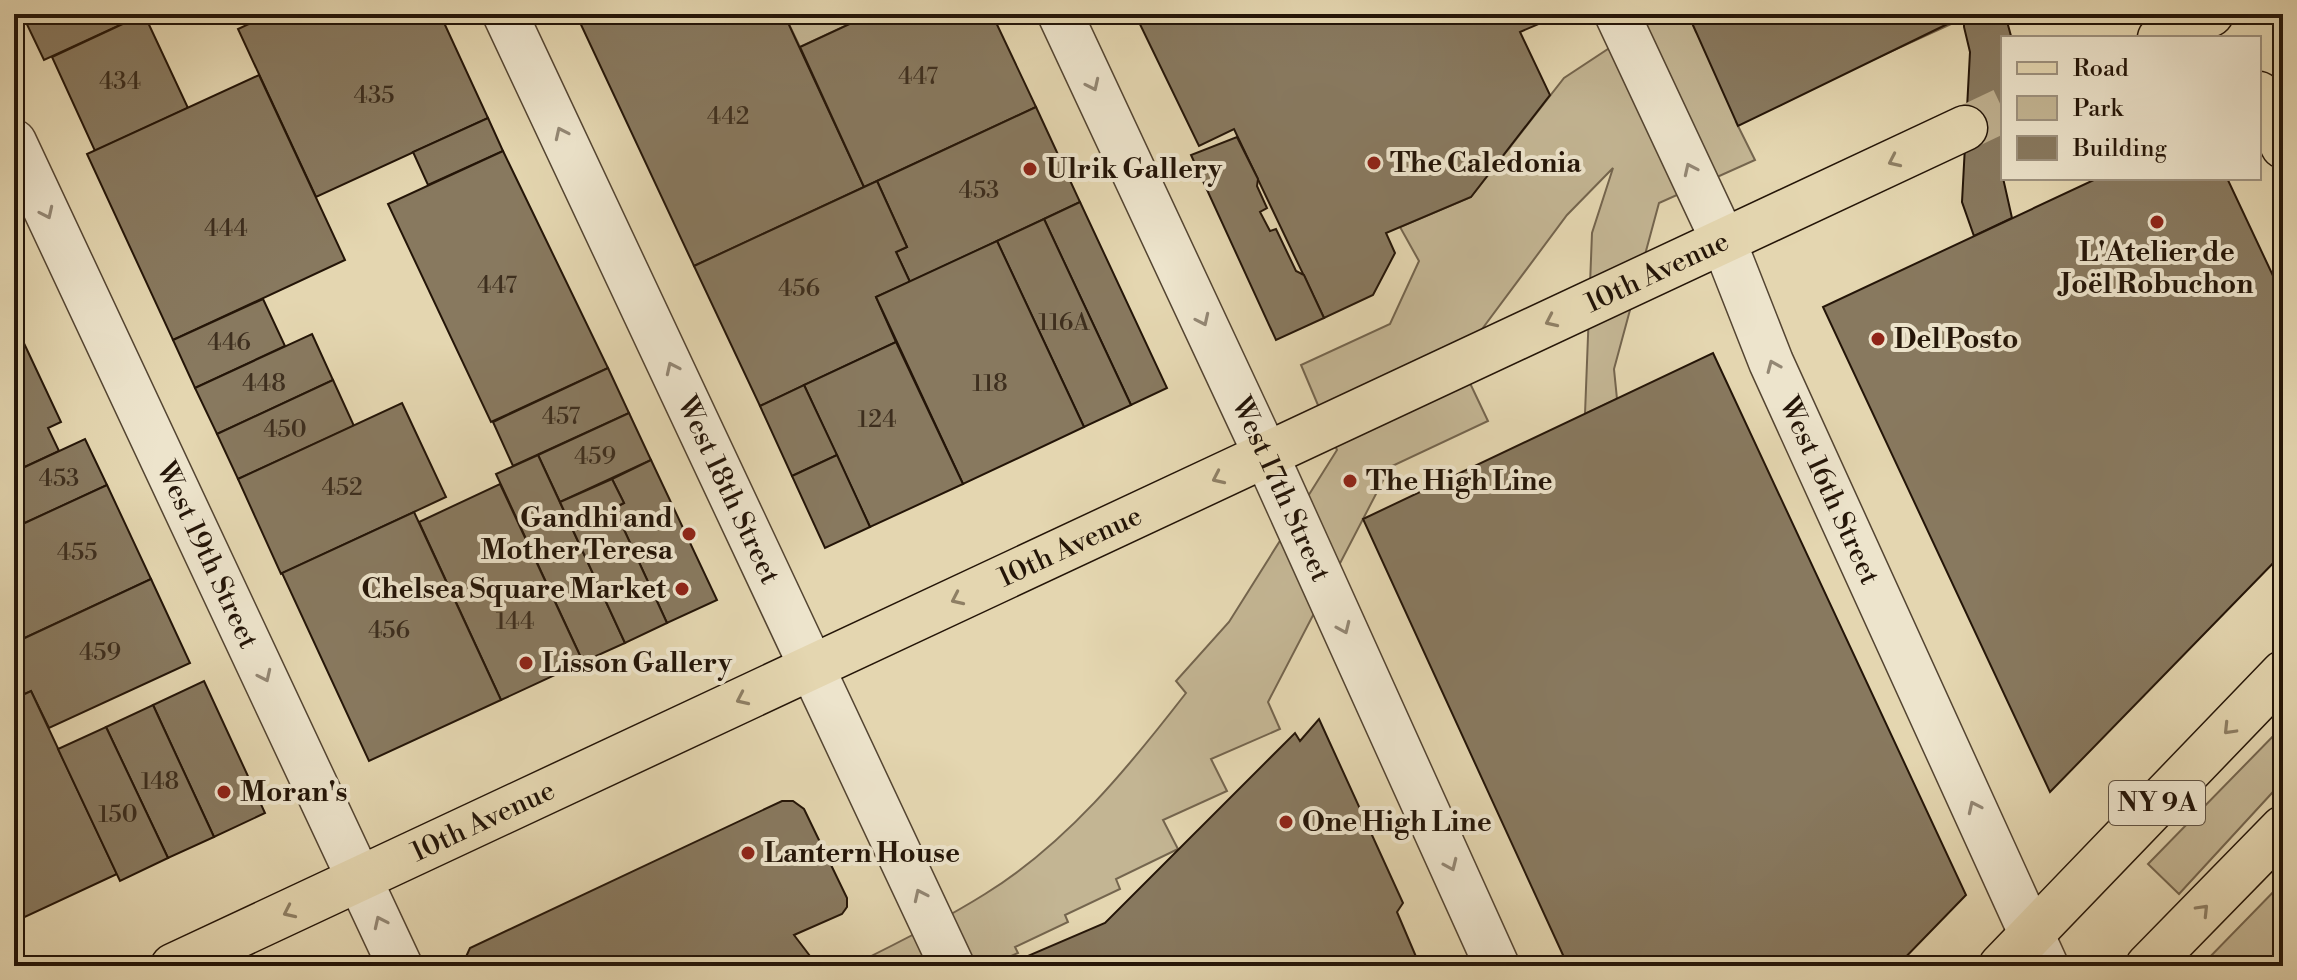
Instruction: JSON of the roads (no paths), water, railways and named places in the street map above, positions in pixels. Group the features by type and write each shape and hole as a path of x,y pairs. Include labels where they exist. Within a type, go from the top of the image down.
{"main road":[{"path":"2164,36 2211,14"},
{"path":"2220,14 2231,36"},
{"path":"2261,98 2283,146"},
{"name":"10th Avenue","path":"173,966 1965,128"},
{"name":"NY 9A","path":"2001,966 2039,950 2283,673"},
{"path":"2148,966 2283,828"}],"street":[{"name":"West 18th Street","path":"505,14 952,966"},
{"name":"West 17th Street","path":"1060,14 1266,455 1497,966"},
{"name":"West 16th Street","path":"1617,14 1723,240 1777,377 2039,950"},
{"name":"West 19th Street","path":"14,142 400,966"}],"tunnel":[{"path":"1965,128 2001,111"}],"place":[{"name":"The Caledonia","path":"1374,163"},
{"name":"Ulrik Gallery","path":"1030,169"},
{"name":"L'Atelier de Joël Robuchon","path":"2157,222"},
{"name":"Del Posto","path":"1878,339"},
{"name":"The High Line","path":"1350,481"},
{"name":"Gandhi and Mother Teresa","path":"689,534"},
{"name":"Chelsea Square Market","path":"682,589"},
{"name":"Lisson Gallery","path":"526,663"},
{"name":"Moran's","path":"224,792"},
{"name":"One High Line","path":"1286,822"},
{"name":"Lantern House","path":"748,853"}]}
